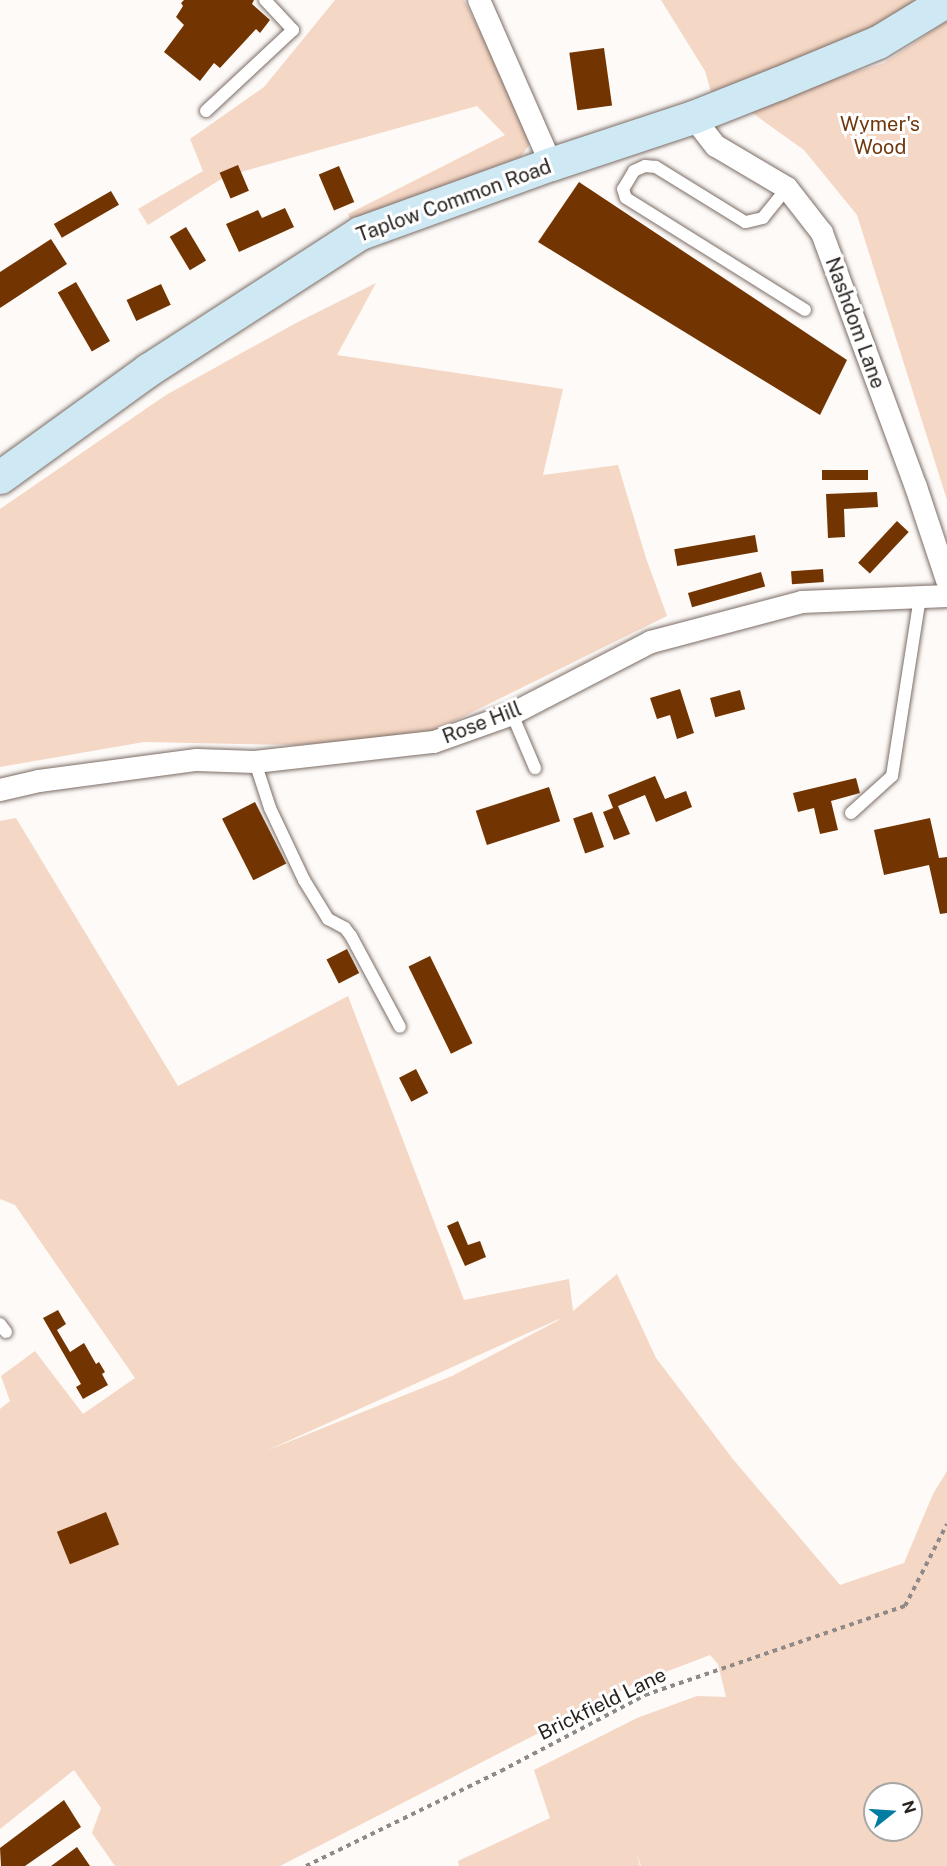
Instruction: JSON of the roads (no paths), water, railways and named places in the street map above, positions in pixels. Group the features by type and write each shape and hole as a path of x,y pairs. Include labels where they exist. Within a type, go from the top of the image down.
{"street":[{"path":"479,0 551,164"},
{"name":"Taplow Common Road","path":"0,477 148,370 360,232 551,164 693,117 878,42 947,0"},
{"name":"Nashdom Lane","path":"693,117 716,146 787,188 822,233 916,488 947,580"},
{"name":"Rose Hill","path":"0,790 39,781 197,760 255,762 434,742 512,714 651,642 802,602 947,596"}],"lane":[{"path":"206,111 293,30 265,0"},
{"path":"787,188 763,218 745,222 656,167 645,166 634,171 623,189 626,198 805,310"},
{"path":"851,813 892,776 920,597"},
{"path":"512,714 535,768"},
{"path":"255,762 270,808 304,880 328,919 345,927 351,936 400,1027"}],"park label":[{"name":"Wymer's Wood","path":"880,136"}]}
